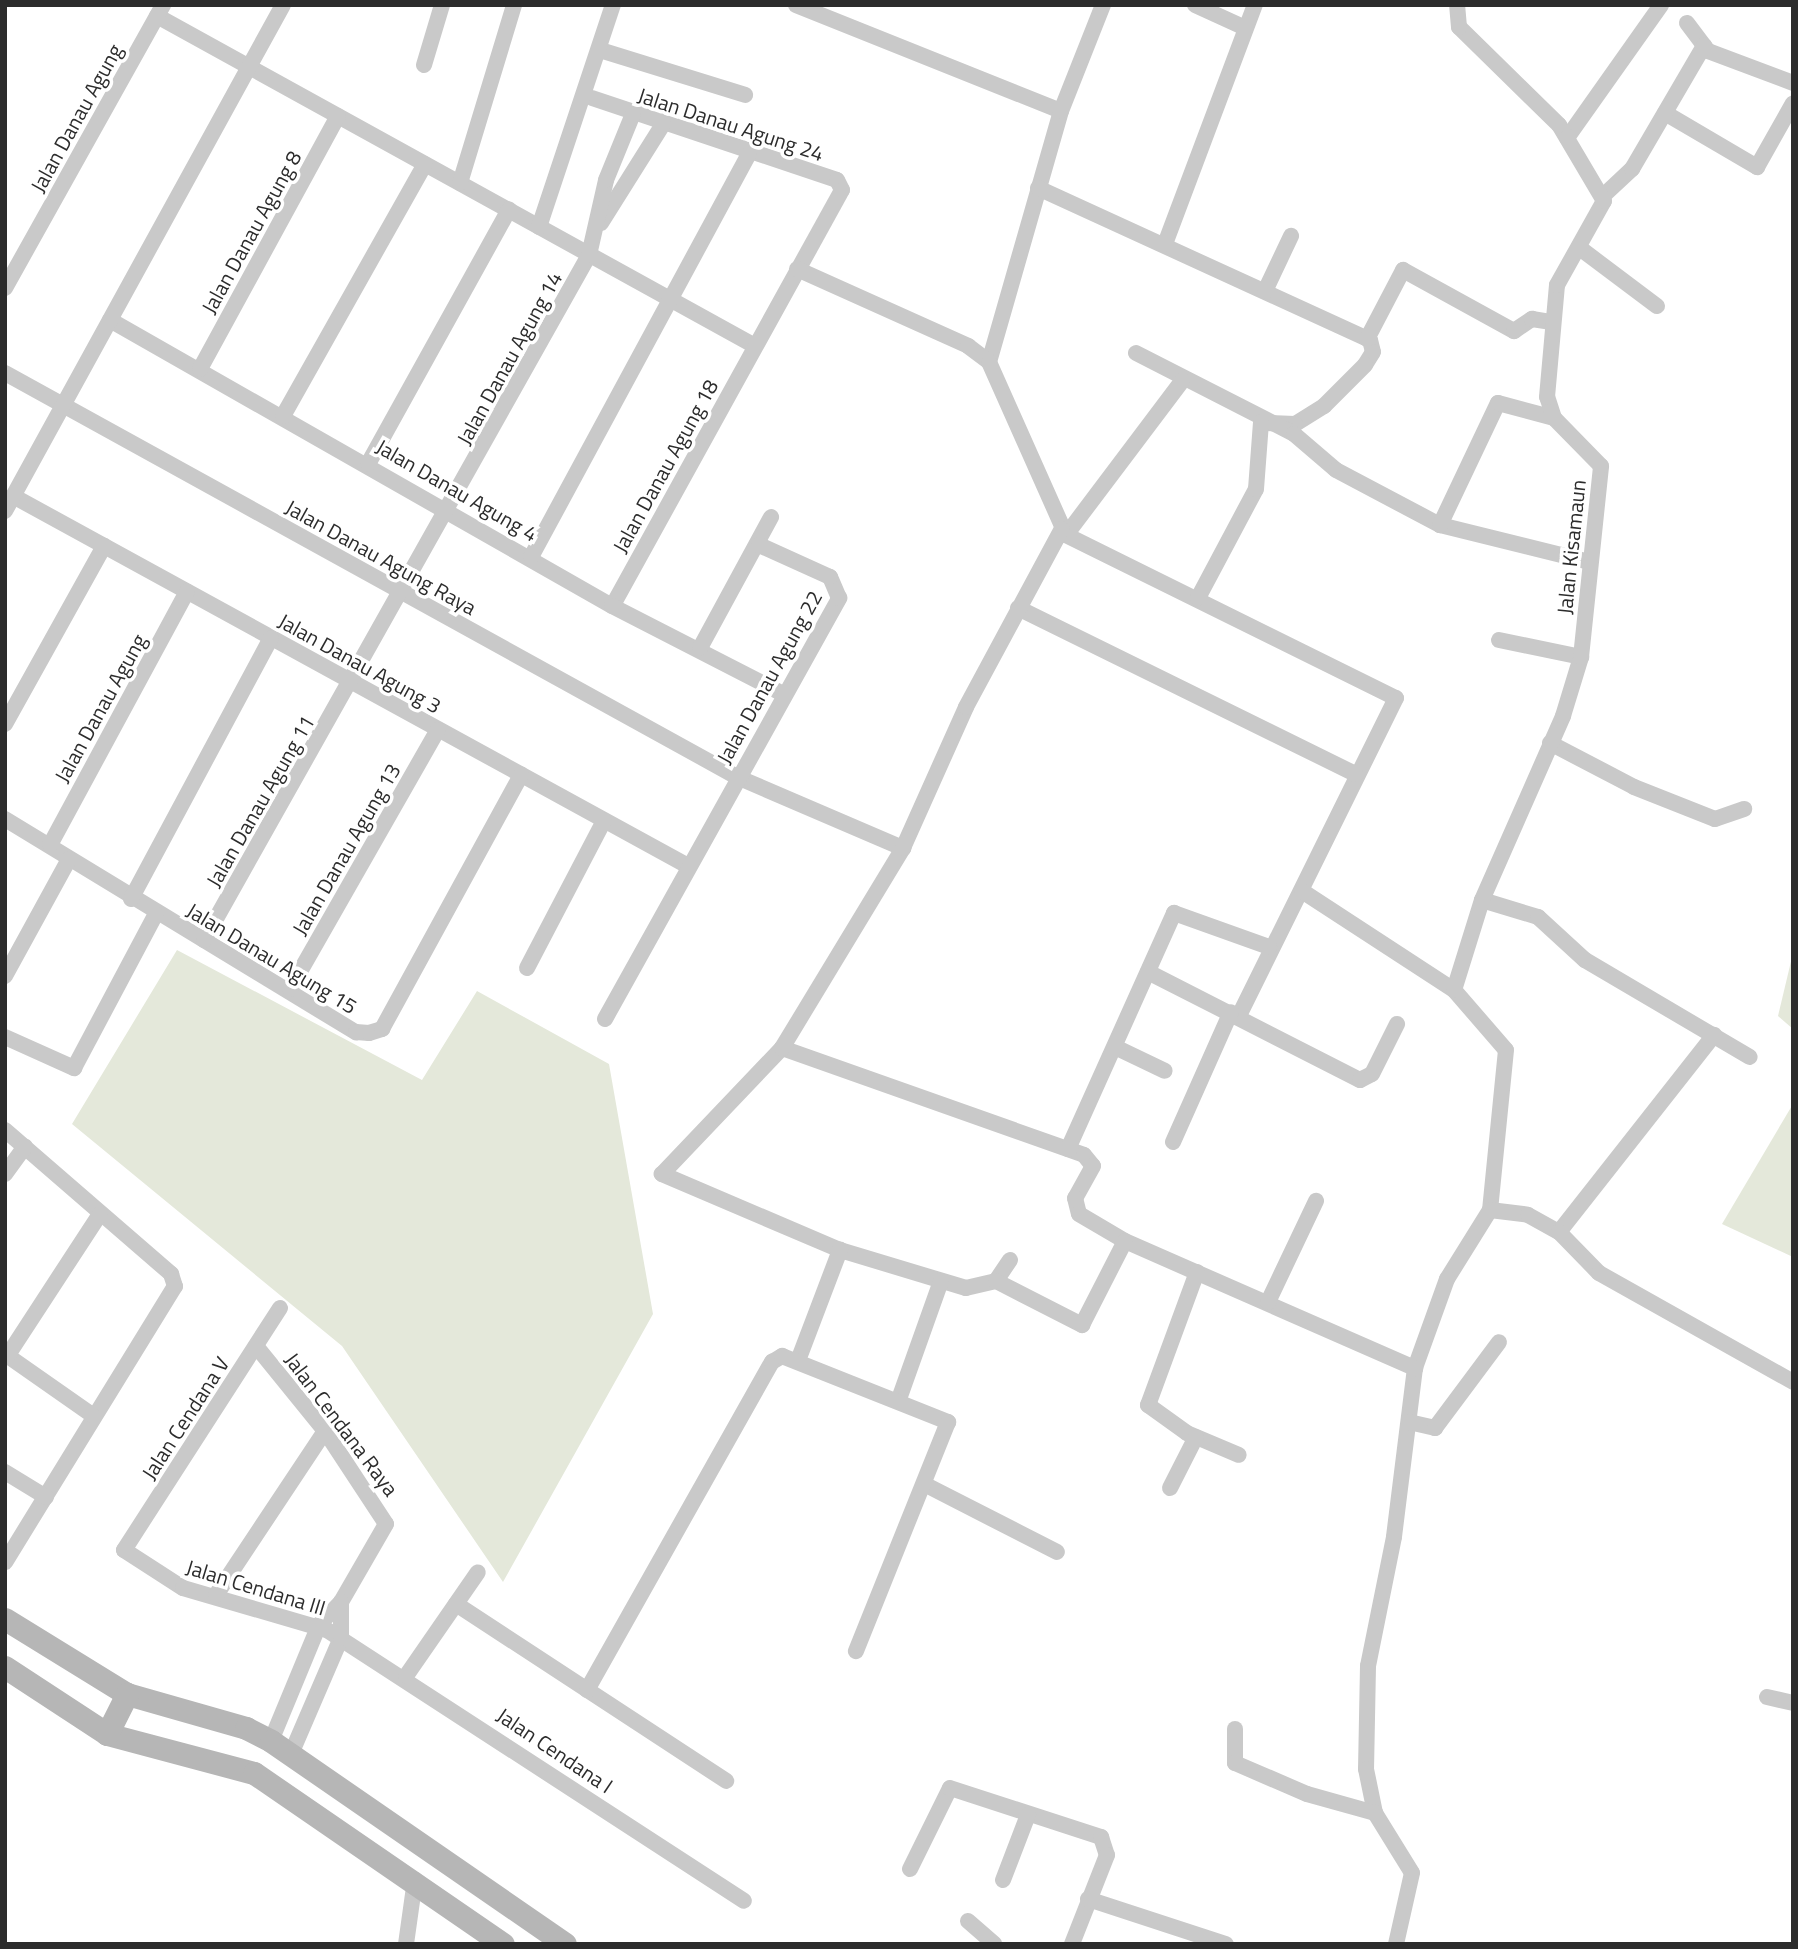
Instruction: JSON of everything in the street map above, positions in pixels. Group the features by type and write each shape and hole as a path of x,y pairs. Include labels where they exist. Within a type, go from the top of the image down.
{"street":[{"path":"9,504 283,5"},
{"path":"424,65 442,5"},
{"path":"460,183 514,5"},
{"path":"539,227 613,5"},
{"path":"796,5 1061,111"},
{"path":"989,362 1061,111 1103,5"},
{"path":"1195,5 1243,27"},
{"path":"1166,244 1243,27 1255,5"},
{"path":"1457,5 1460,27 1512,74 1567,138 1603,196"},
{"path":"1567,138 1661,5"},
{"path":"160,11 249,67 755,346"},
{"name":"Jalan Danau Agung","path":"5,288 160,11"},
{"path":"1688,23 1704,47 1793,83"},
{"path":"1554,418 1547,397 1557,285 1581,249 1603,196 1632,169 1704,47"},
{"path":"600,50 745,95"},
{"name":"Jalan Danau Agung 24","path":"592,98 748,155 841,184 755,346"},
{"path":"1665,113 1757,167 1793,103"},
{"name":"Jalan Danau Agung 14","path":"404,593 589,255 600,225 606,180 633,114"},
{"name":"Jalan Danau Agung 8","path":"200,369 338,116"},
{"name":"Jalan Danau Agung 14","path":"600,225 628,188 663,124"},
{"path":"531,556 748,155"},
{"path":"283,416 425,164"},
{"path":"1038,188 1166,244 1367,339 1373,352 1365,365 1324,406 1295,424 1263,422"},
{"path":"368,464 509,210"},
{"path":"1265,291 1291,236"},
{"path":"1581,249 1657,306"},
{"path":"797,269 968,346 989,362 1064,532 1396,698 1396,708 1355,774 1302,891 1269,947 1173,1142"},
{"path":"1367,339 1403,270 1514,331 1528,320 1552,322"},
{"name":"Jalan Danau Agung 4","path":"110,320 450,509 612,606 700,648 783,694"},
{"name":"Jalan Danau Agung 18","path":"612,606 755,346"},
{"path":"1136,353 1182,381 1263,422 1294,434 1378,496 1440,525 1588,562"},
{"name":"Jalan Danau Agung Raya","path":"5,373 737,777 903,848"},
{"path":"1125,1241 1082,1325 996,1281 966,1288 840,1250 662,1174 782,1048 903,848 1018,608 1064,532 1182,381"},
{"path":"1440,525 1498,403 1554,418"},
{"name":"Jalan Kisamaun","path":"1454,990 1482,901 1550,743 1581,657 1588,562 1601,466 1554,418"},
{"path":"1198,598 1256,489 1263,422"},
{"name":"Jalan Danau Agung 3","path":"9,504 104,546 688,866"},
{"path":"700,648 771,517"},
{"name":"Jalan Danau Agung 22","path":"605,1019 839,589 830,577 758,545"},
{"path":"5,724 104,546"},
{"name":"Jalan Danau Agung","path":"50,845 187,592"},
{"name":"Jalan Danau Agung 11","path":"204,940 404,593"},
{"path":"1018,608 1355,774"},
{"path":"131,899 271,638"},
{"path":"1499,640 1581,657"},
{"name":"Jalan Danau Agung 13","path":"289,989 438,730"},
{"path":"1550,743 1634,788 1715,819 1744,809"},
{"name":"Jalan Danau Agung 15","path":"5,819 50,845 131,899 289,989 356,1032 382,1028 521,775"},
{"path":"527,968 604,821"},
{"path":"5,976 69,859"},
{"path":"1302,891 1454,990 1506,1050 1490,1210 1447,1279 1415,1368 1409,1422 1368,1666 1366,1769 1375,1813 1412,1873 1396,1944"},
{"path":"1482,901 1538,917 1578,955 1750,1057"},
{"path":"1068,1149 1148,972 1180,910 1269,947"},
{"path":"5,1037 74,1068 156,914"},
{"path":"1148,972 1360,1080 1372,1074 1397,1024"},
{"path":"1559,1232 1714,1035"},
{"path":"1115,1046 1165,1071"},
{"path":"782,1048 1068,1149 1093,1166 1075,1209 1125,1241 1415,1368"},
{"path":"5,1130 171,1274 175,1286 92,1415 46,1497 5,1562"},
{"path":"5,1174 24,1146"},
{"path":"1268,1303 1316,1202"},
{"path":"1490,1210 1528,1215 1559,1232 1599,1273 1793,1382"},
{"path":"92,1415 6,1354 100,1214"},
{"path":"799,1358 840,1250"},
{"path":"996,1281 1010,1260"},
{"path":"1197,1272 1148,1401 1154,1413 1196,1437 1239,1455"},
{"path":"899,1399 941,1281"},
{"name":"Jalan Cendana V","path":"124,1550 280,1308"},
{"path":"1409,1422 1435,1428 1499,1342"},
{"name":"Jalan Cendana Raya","path":"256,1346 325,1431 386,1524 341,1602 318,1625"},
{"path":"587,1690 772,1362 799,1358 948,1422 926,1485 856,1651"},
{"path":"216,1595 325,1431"},
{"path":"1170,1488 1196,1437"},
{"path":"5,1472 46,1497"},
{"path":"926,1485 1057,1552"},
{"name":"Jalan Cendana III","path":"124,1550 170,1583 318,1625 341,1638"},
{"path":"406,1676 478,1573"},
{"name":"Jalan Cendana Raya","path":"341,1602 341,1638"},
{"path":"456,1604 726,1781"},
{"path":"5,1619 127,1694 246,1728 271,1741 447,1860 560,1942"},
{"path":"271,1741 318,1625"},
{"path":"291,1754 341,1638"},
{"name":"Jalan Cendana I","path":"341,1638 406,1676 744,1901"},
{"path":"5,1667 107,1734 254,1773 422,1885 503,1944"},
{"path":"107,1734 127,1694"},
{"path":"1767,1696 1793,1703"},
{"path":"1234,1729 1236,1763 1307,1794 1375,1813"},
{"path":"910,1869 947,1789 1107,1841 1072,1944"},
{"path":"1003,1880 1028,1815"},
{"path":"406,1944 422,1885 447,1860"},
{"path":"1088,1899 1226,1944"},
{"path":"968,1921 994,1944"}],"shaded area":[{"path":"177,950 422,1080 477,991 609,1064 653,1314 503,1582 342,1346 72,1124"},
{"path":"1793,953 1793,1029 1778,1016"},
{"path":"1793,1104 1793,1257 1722,1224"}]}
